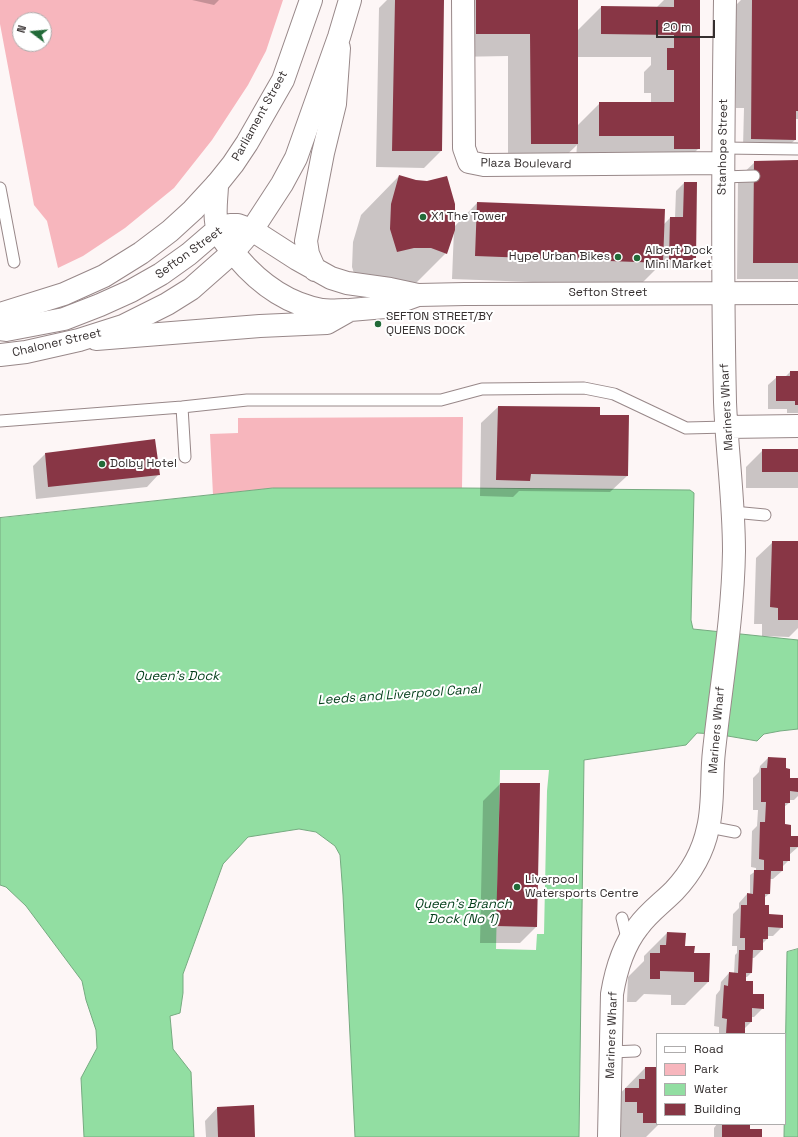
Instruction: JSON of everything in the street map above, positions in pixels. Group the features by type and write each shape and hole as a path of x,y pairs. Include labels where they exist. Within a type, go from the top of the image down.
{"main road":[{"name":"Parliament Street","path":"0,314 64,294 104,276 141,253 170,231 217,184 247,143 282,80 311,0"},
{"path":"233,252 252,230 282,184 296,158 339,37 350,0"},
{"name":"Plaza Boulevard","path":"463,0 464,148 469,162 484,165 723,163"},
{"name":"Stanhope Street","path":"724,293 723,163 725,0"},
{"path":"315,270 308,254 306,241 334,104 339,37"},
{"path":"217,184 216,210 218,229 227,245 262,283 276,292 299,303 322,310 350,310"},
{"name":"Sefton Street","path":"0,329 6,330 64,319 131,291 161,274 190,254 218,229 230,225 238,225 252,230 315,270 331,278 347,283 390,289 418,296"},
{"name":"Chaloner Street","path":"0,356 80,340 123,326 167,304 191,289 233,252"},
{"name":"Mariners Wharf","path":"609,1137 612,994 616,974 628,942 638,927 655,908 675,890 687,875 700,854 709,827 714,755 733,583 733,512 726,405 724,293"},
{"name":"Sefton Street","path":"80,340 260,326 327,323 350,310 385,307 418,296 465,294 798,293"},
{"path":"727,427 798,426"}],"lane":[{"path":"723,163 798,149"},
{"path":"723,163 754,176"},
{"path":"0,188 14,262"},
{"path":"0,421 182,407 247,400 441,400 482,389 584,388 614,394 686,428 727,427"},
{"path":"182,407 185,457"},
{"path":"733,512 765,515"},
{"path":"709,827 735,832"},
{"path":"622,918 628,942"},
{"path":"611,1052 634,1052"}],"green space":[{"path":"0,0 283,0 266,51 248,85 212,140 174,188 125,228 83,256 58,268 47,221 34,205 0,24"},
{"path":"463,417 462,488 273,488 213,495 210,434 238,433 238,418"}],"water":[{"name":"Queen's Dock","path":"273,488 690,490 694,493 691,620 693,629 798,640 798,729 764,734 757,741 716,734 697,733 686,745 584,760 579,1137 355,1137 340,855 335,846 316,832 299,829 248,837 223,864 183,974 183,993 180,1013 170,1016 173,1049 191,1072 194,1137 84,1137 81,1078 97,1048 96,1030 86,1000 82,981 26,906 6,887 0,885 0,518"},
{"path":"798,949 798,1137 784,1137 784,1125 786,1125 787,952"}],"pier":[{"name":"Liverpool Watersports Centre","path":"500,770 549,770 547,791 544,934 537,934 536,950 496,949"}],"building":[{"path":"395,0 444,0 442,151 392,151"},
{"path":"476,0 578,0 578,144 531,144 530,34 476,34"},
{"path":"674,0 700,0 700,149 674,149 674,136 599,136 599,102 674,102 674,70 667,70 667,48 674,48 674,35 601,34 601,6 674,7"},
{"path":"752,0 798,0 798,111 796,111 796,140 751,139"},
{"path":"798,160 798,263 753,263 754,161"},
{"name":"X1 The Tower","path":"399,175 416,180 427,181 447,176 455,204 455,230 447,254 431,248 414,248 397,252 390,229 391,204"},
{"path":"684,182 697,182 696,260 669,260 670,217 683,217"},
{"path":"477,202 665,209 663,263 475,256"},
{"path":"790,371 798,371 798,405 795,405 795,401 776,401 776,376 790,376"},
{"path":"498,406 600,407 600,415 629,415 628,476 531,474 530,481 496,480"},
{"name":"Dolby Hotel","path":"155,439 160,475 48,487 45,453"},
{"path":"762,449 798,449 798,472 762,472"},
{"path":"772,541 798,541 798,620 778,620 778,608 770,607"},
{"path":"768,757 786,758 786,768 790,769 790,778 798,778 798,792 790,791 790,803 785,803 785,824 791,825 791,836 798,836 798,847 790,847 790,861 783,861 783,871 771,871 770,894 765,894 765,905 769,905 769,914 783,915 783,928 768,927 768,939 763,939 763,950 753,950 752,973 746,973 746,981 753,981 753,994 764,994 764,1009 752,1008 752,1022 745,1022 745,1033 726,1033 727,1019 722,1018 724,985 728,986 729,972 738,973 739,950 745,950 745,938 740,938 741,905 747,905 747,893 753,894 754,870 764,870 764,860 759,859 760,822 765,822 766,802 761,802 761,768 767,768"},
{"name":"Liverpool Watersports Centre","path":"500,783 540,783 537,927 496,926"},
{"path":"667,932 686,933 685,946 695,946 694,953 710,953 709,982 694,982 694,972 660,971 660,979 650,979 650,953 660,953 660,945 666,945"},
{"path":"645,1067 656,1067 656,1123 643,1123 643,1113 637,1113 637,1102 625,1102 625,1088 639,1088 639,1079 645,1079"},
{"path":"254,1105 255,1137 218,1137 217,1107"},
{"path":"722,1125 750,1125 750,1129 762,1129 762,1137 722,1137"}],"place":[{"name":"X1 The Tower","path":"423,217"},
{"name":"Hype Urban Bikes","path":"618,257"},
{"name":"Albert Dock Mini Market","path":"637,258"},
{"name":"SEFTON STREET/BY QUEENS DOCK","path":"378,324"},
{"name":"Dolby Hotel","path":"102,464"},
{"name":"Liverpool Watersports Centre","path":"517,887"}],"water label":[{"name":"Leeds and Liverpool Canal","path":"399,695"},
{"name":"Queen's Branch Dock (No 1)","path":"463,912"}]}
